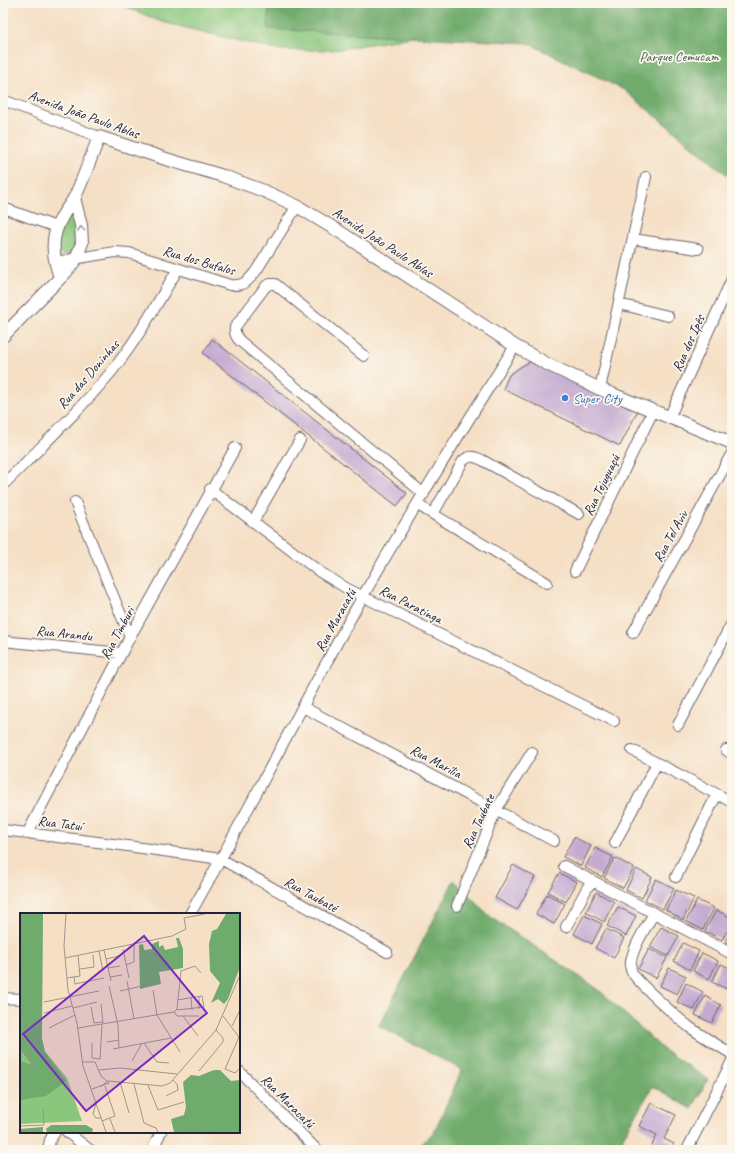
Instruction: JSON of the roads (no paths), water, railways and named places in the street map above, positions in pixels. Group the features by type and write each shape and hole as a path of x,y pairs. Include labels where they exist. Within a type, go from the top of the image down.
{"street":[{"name":"Avenida João Paulo Ablas","path":"3,100 99,137 223,176 264,191 298,206 514,346 600,389 732,443"},
{"path":"60,277 55,262 53,245 56,227 74,198 99,137"},
{"path":"600,389 646,177"},
{"path":"5,330 60,277 76,259 82,243 81,225 74,198"},
{"name":"Rua dos Bufalos","path":"55,262 115,252 129,253 230,285 243,285 256,271 298,206"},
{"path":"3,208 56,227"},
{"path":"633,238 698,249"},
{"name":"Rua das Doninhas","path":"3,485 90,396 113,370 140,333 178,269"},
{"name":"Rua dos Ipês","path":"669,418 732,279"},
{"path":"364,356 275,284 266,286 235,327 236,337 240,341 424,494"},
{"path":"619,304 668,316"},
{"name":"Rua Maracatú","path":"191,913 364,596 465,425 514,346"},
{"name":"Rua Tejuguaçú","path":"575,571 653,411"},
{"path":"253,522 300,440"},
{"name":"Rua Timburi","path":"27,834 130,637 210,489 234,448"},
{"name":"Rua Tel Aviv","path":"633,633 732,453"},
{"path":"433,514 463,461 467,457 471,456 482,460 580,514"},
{"name":"Rua Paratinga","path":"210,489 320,572 346,588 614,721"},
{"path":"74,502 130,637"},
{"path":"418,505 547,583"},
{"path":"678,725 732,623"},
{"name":"Rua Arandu","path":"3,641 122,653"},
{"name":"Rua Marília","path":"303,707 554,841"},
{"path":"632,750 732,802"},
{"name":"Rua Taubate","path":"457,906 496,810 532,752"},
{"path":"615,843 657,763"},
{"path":"676,877 717,794"},
{"name":"Rua Tatuí","path":"3,830 221,859"},
{"name":"Rua Taubaté","path":"221,859 387,952"},
{"path":"564,866 732,954"},
{"path":"566,927 591,881"},
{"path":"654,913 634,951 631,962 631,971 639,982 686,1025 732,1054"},
{"path":"3,998 20,999"},
{"path":"687,1150 732,1061"},
{"name":"Rua Maracatú","path":"240,1072 317,1150"},
{"path":"48,1150 50,1140 54,1133"},
{"path":"68,1133 90,1150"},
{"path":"152,1150 160,1133"}],"place":[{"name":"Super City","path":"565,398"}],"park label":[{"name":"Parque Cemucam","path":"679,56"}]}
